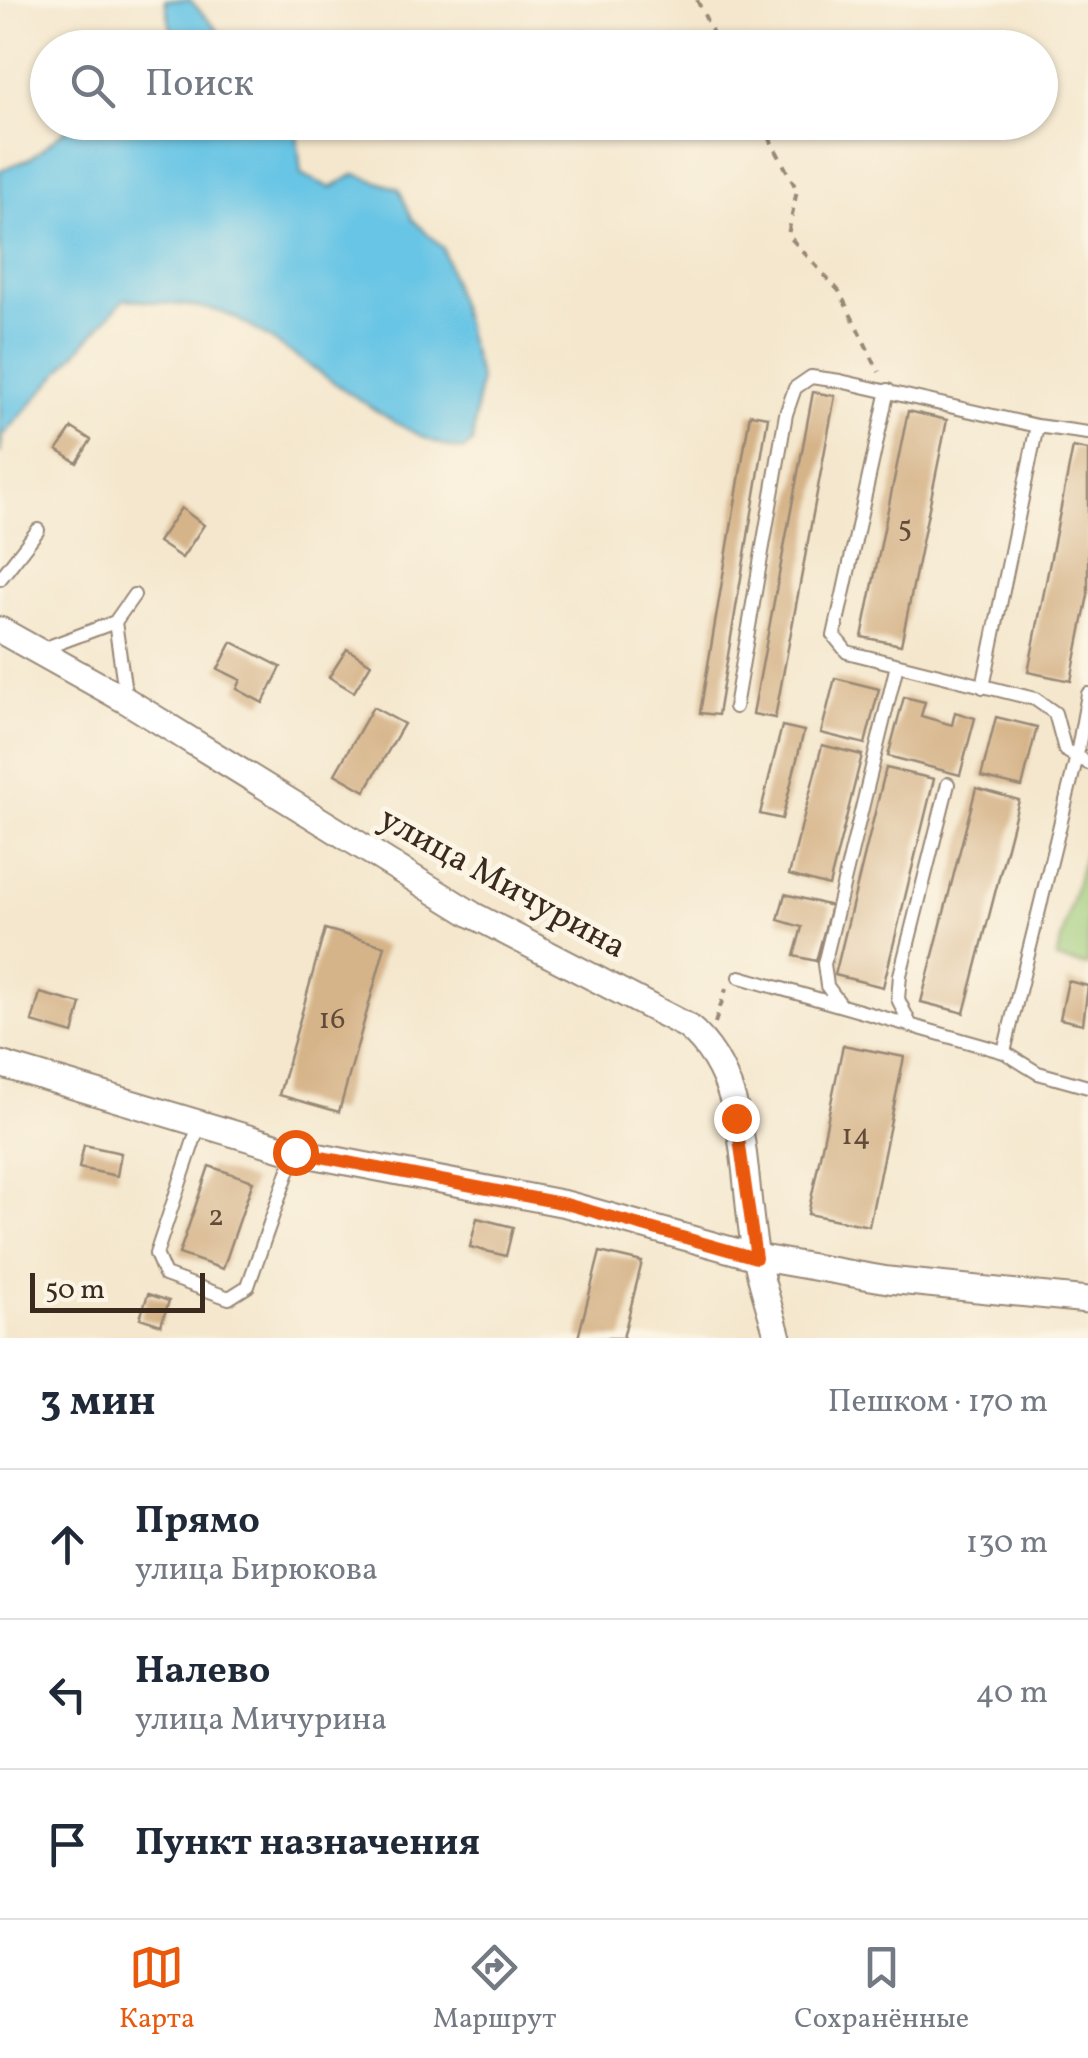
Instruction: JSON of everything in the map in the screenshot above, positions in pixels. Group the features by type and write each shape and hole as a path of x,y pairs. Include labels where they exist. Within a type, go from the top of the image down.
{"street":[{"name":"улица Мичурина","path":"0,630 127,702 473,915 687,1026 708,1044"},
{"path":"708,1044 726,1078 733,1105 756,1258 778,1338"},
{"path":"0,1064 295,1152 566,1204 756,1258 888,1280 1088,1300"}],"lane":[{"path":"735,707 786,414 795,388 811,378 888,390 1038,426 1088,433"},
{"path":"888,390 834,636 846,652 1035,699 1054,713 1065,750 1082,761"},
{"path":"983,687 1038,426"},
{"path":"0,579 38,530"},
{"path":"38,651 115,622 134,594"},
{"path":"115,622 127,702"},
{"path":"840,1004 827,986 824,964 897,666"},
{"path":"1004,1052 1082,761 1088,694"},
{"path":"911,1026 898,999 900,974 948,784"},
{"path":"740,976 1004,1052 1038,1073 1088,1087"},
{"path":"199,1125 156,1254 165,1275 229,1298 248,1286 295,1152"}],"path":[{"path":"698,0 712,30"},
{"path":"771,140 797,190 788,234 838,291 888,390"},
{"path":"708,1044 727,984 740,976"}],"green space":[{"path":"1088,842 1088,966 1056,959"}],"water":[{"path":"165,0 190,0 217,30 171,30"},
{"path":"53,140 298,140 301,174 331,188 355,174 399,189 412,219 443,248 480,380 472,443 464,450 410,430 231,316 194,306 124,299 2,437 0,454 0,170 30,159"}],"building":[{"path":"813,392 835,396 775,718 753,714"},
{"path":"908,411 947,420 901,645 862,637"},
{"path":"750,414 768,417 718,715 700,713"},
{"path":"72,428 91,440 77,463 57,450"},
{"path":"1073,447 1088,450 1088,595 1071,681 1028,672"},
{"path":"181,508 204,525 182,558 158,542"},
{"path":"232,642 281,667 263,703 237,689 241,680 218,669"},
{"path":"347,649 371,664 354,692 329,677"},
{"path":"835,678 879,689 865,744 821,733"},
{"path":"904,697 925,702 921,716 952,725 955,712 975,718 960,775 888,756"},
{"path":"373,707 404,724 365,791 335,774"},
{"path":"996,717 1037,727 1022,787 981,777"},
{"path":"782,726 804,731 782,819 760,814"},
{"path":"822,745 862,755 829,886 789,875"},
{"path":"886,768 934,779 883,987 835,975"},
{"path":"976,788 1019,800 964,1013 921,1002"},
{"path":"785,894 831,906 816,961 794,956 802,927 778,920"},
{"path":"325,929 385,946 339,1112 279,1095"},
{"path":"1068,981 1088,986 1083,1024 1060,1019"},
{"path":"40,993 81,1004 73,1034 32,1022"},
{"path":"843,1045 904,1057 869,1226 808,1214"},
{"path":"84,1145 121,1153 117,1176 79,1168"},
{"path":"209,1166 253,1181 223,1269 179,1254"},
{"path":"477,1218 513,1227 506,1256 470,1247"},
{"path":"600,1252 642,1262 623,1338 578,1338"},
{"path":"148,1294 169,1301 161,1325 140,1318"}],"route":[{"path":"295,1152 566,1204 756,1258 736,1118"}]}
